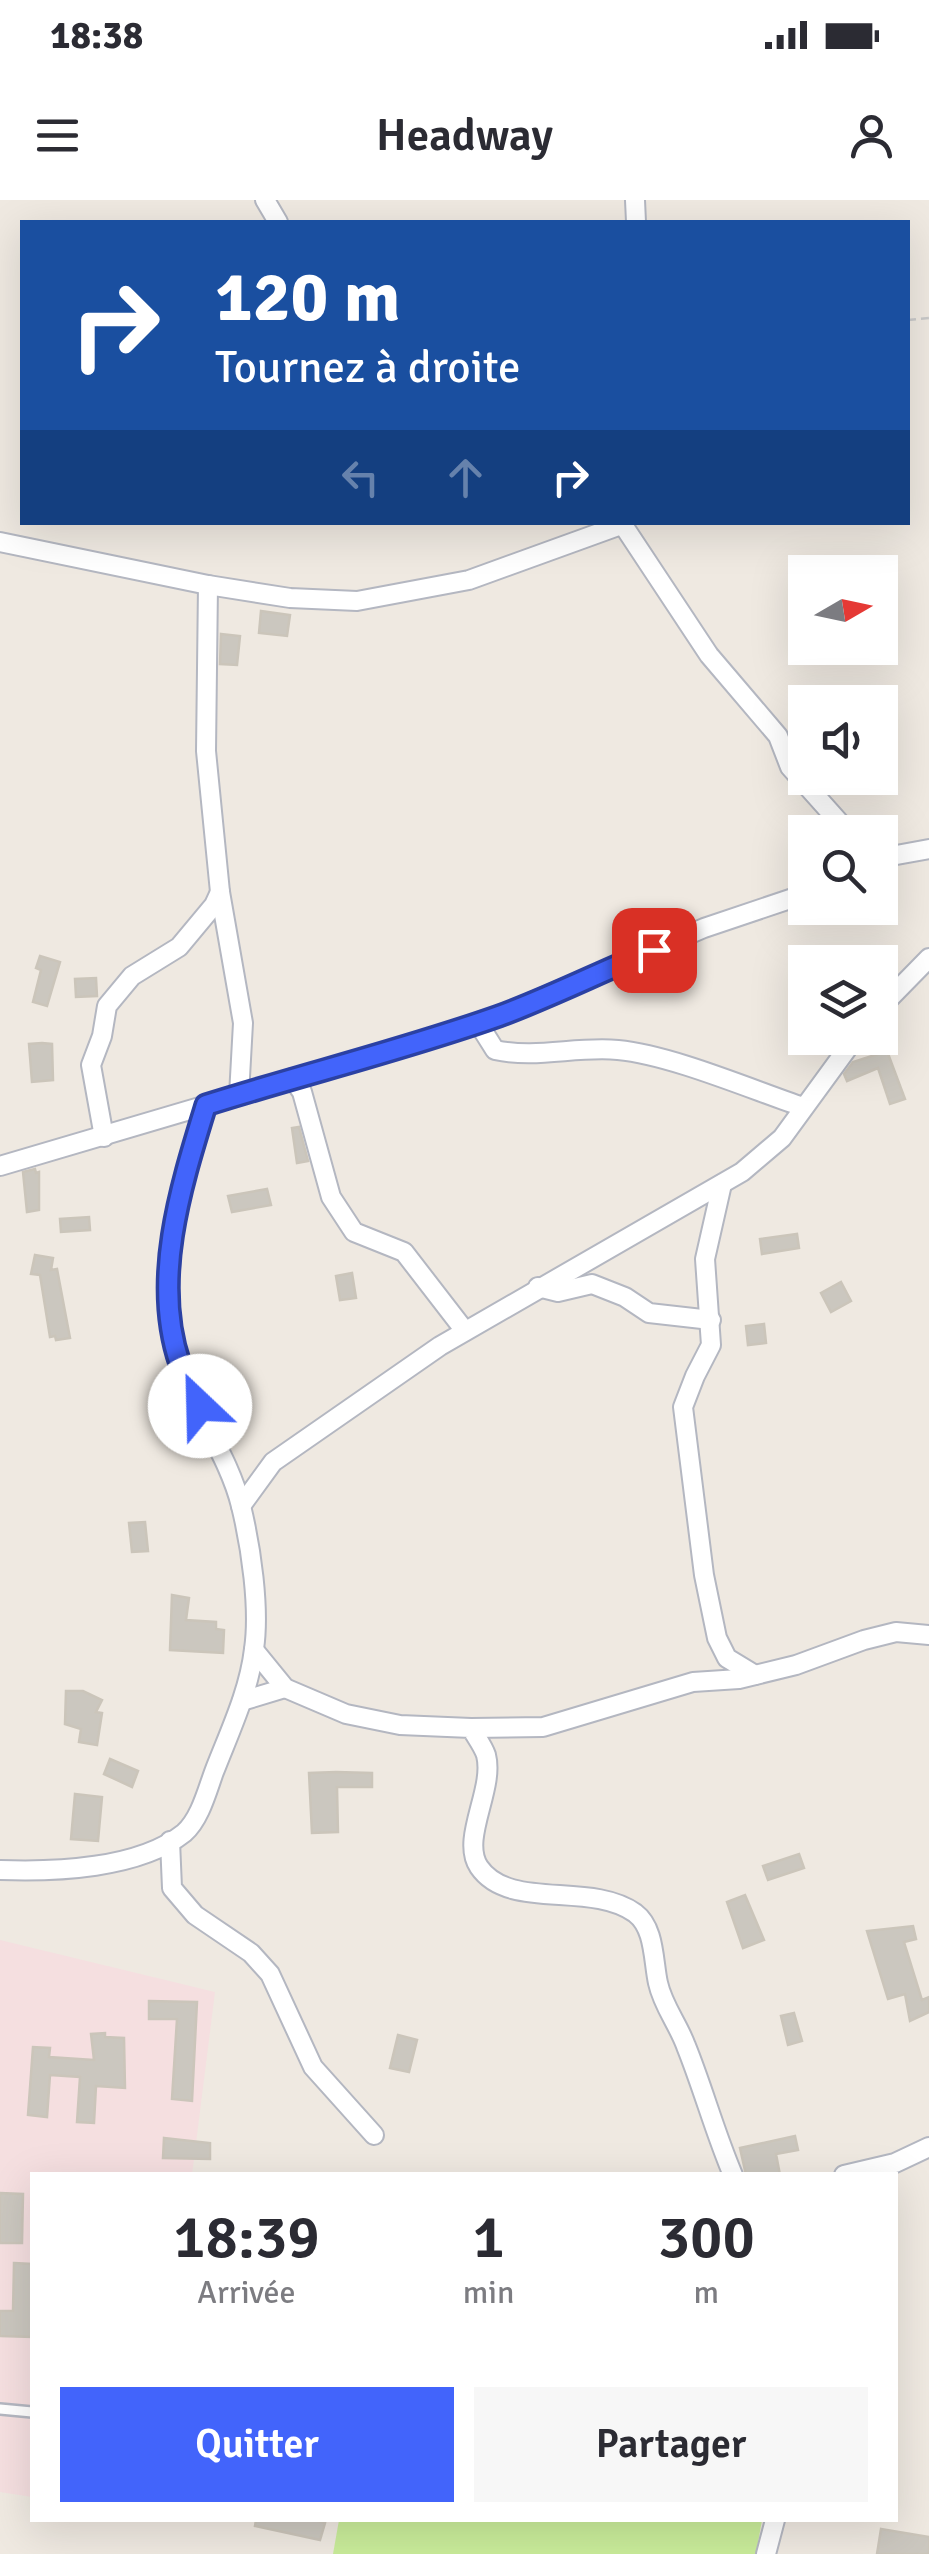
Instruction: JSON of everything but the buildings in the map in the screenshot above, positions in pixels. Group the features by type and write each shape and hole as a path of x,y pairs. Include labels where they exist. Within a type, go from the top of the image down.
{"street":[{"path":"0,542 290,598 357,600 469,580 618,525"},
{"path":"622,525 644,552 709,655 778,736 790,767 833,815"},
{"path":"208,584 206,751 220,892 243,1023 240,1094"},
{"path":"898,855 929,850"},
{"path":"104,1137 91,1065 102,1036 106,1006 132,976 178,948 220,892"},
{"path":"0,1166 292,1078 365,1061 478,1023 704,928 788,900"},
{"path":"898,990 929,958"},
{"path":"478,1023 495,1050 521,1056 618,1050 660,1059 803,1107"},
{"path":"241,1506 274,1462 465,1330 742,1172 782,1138 843,1055"},
{"path":"292,1078 302,1092 332,1197 354,1232 404,1252 465,1330"},
{"path":"0,1870 67,1870 108,1863 156,1848 186,1832 201,1806 242,1701 254,1650 255,1605 241,1506 227,1465 180,1366 170,1304 173,1233 206,1105"},
{"path":"722,1184 705,1259 712,1345 694,1376 683,1407 704,1574 717,1638 727,1658 755,1675"},
{"path":"538,1288 558,1292 592,1284 625,1296 648,1313 712,1320"},
{"path":"254,1650 285,1688 346,1714 400,1725 543,1727 693,1682 755,1675 896,1632 929,1635"},
{"path":"242,1701 285,1688"},
{"path":"472,1728 486,1754 488,1772 472,1846 476,1864 491,1881 506,1889 600,1897 638,1915 650,1931 661,1996 686,2043 733,2172"},
{"path":"170,1840 172,1888 195,1915 252,1953 270,1974 313,2067 374,2135"},
{"path":"857,2172 895,2163 929,2147"},
{"path":"766,2554 774,2522"}],"lane":[{"path":"0,2410 30,2412"}],"shaded area":[{"path":"0,1940 215,1992 192,2172 30,2172 30,2497 0,2492"}],"green space":[{"path":"339,2522 762,2522 756,2554 333,2554"}],"route":[{"path":"200,1406 180,1366 174,1343 169,1273 186,1171 206,1105 292,1078 365,1061 504,1014 654,950"}]}
